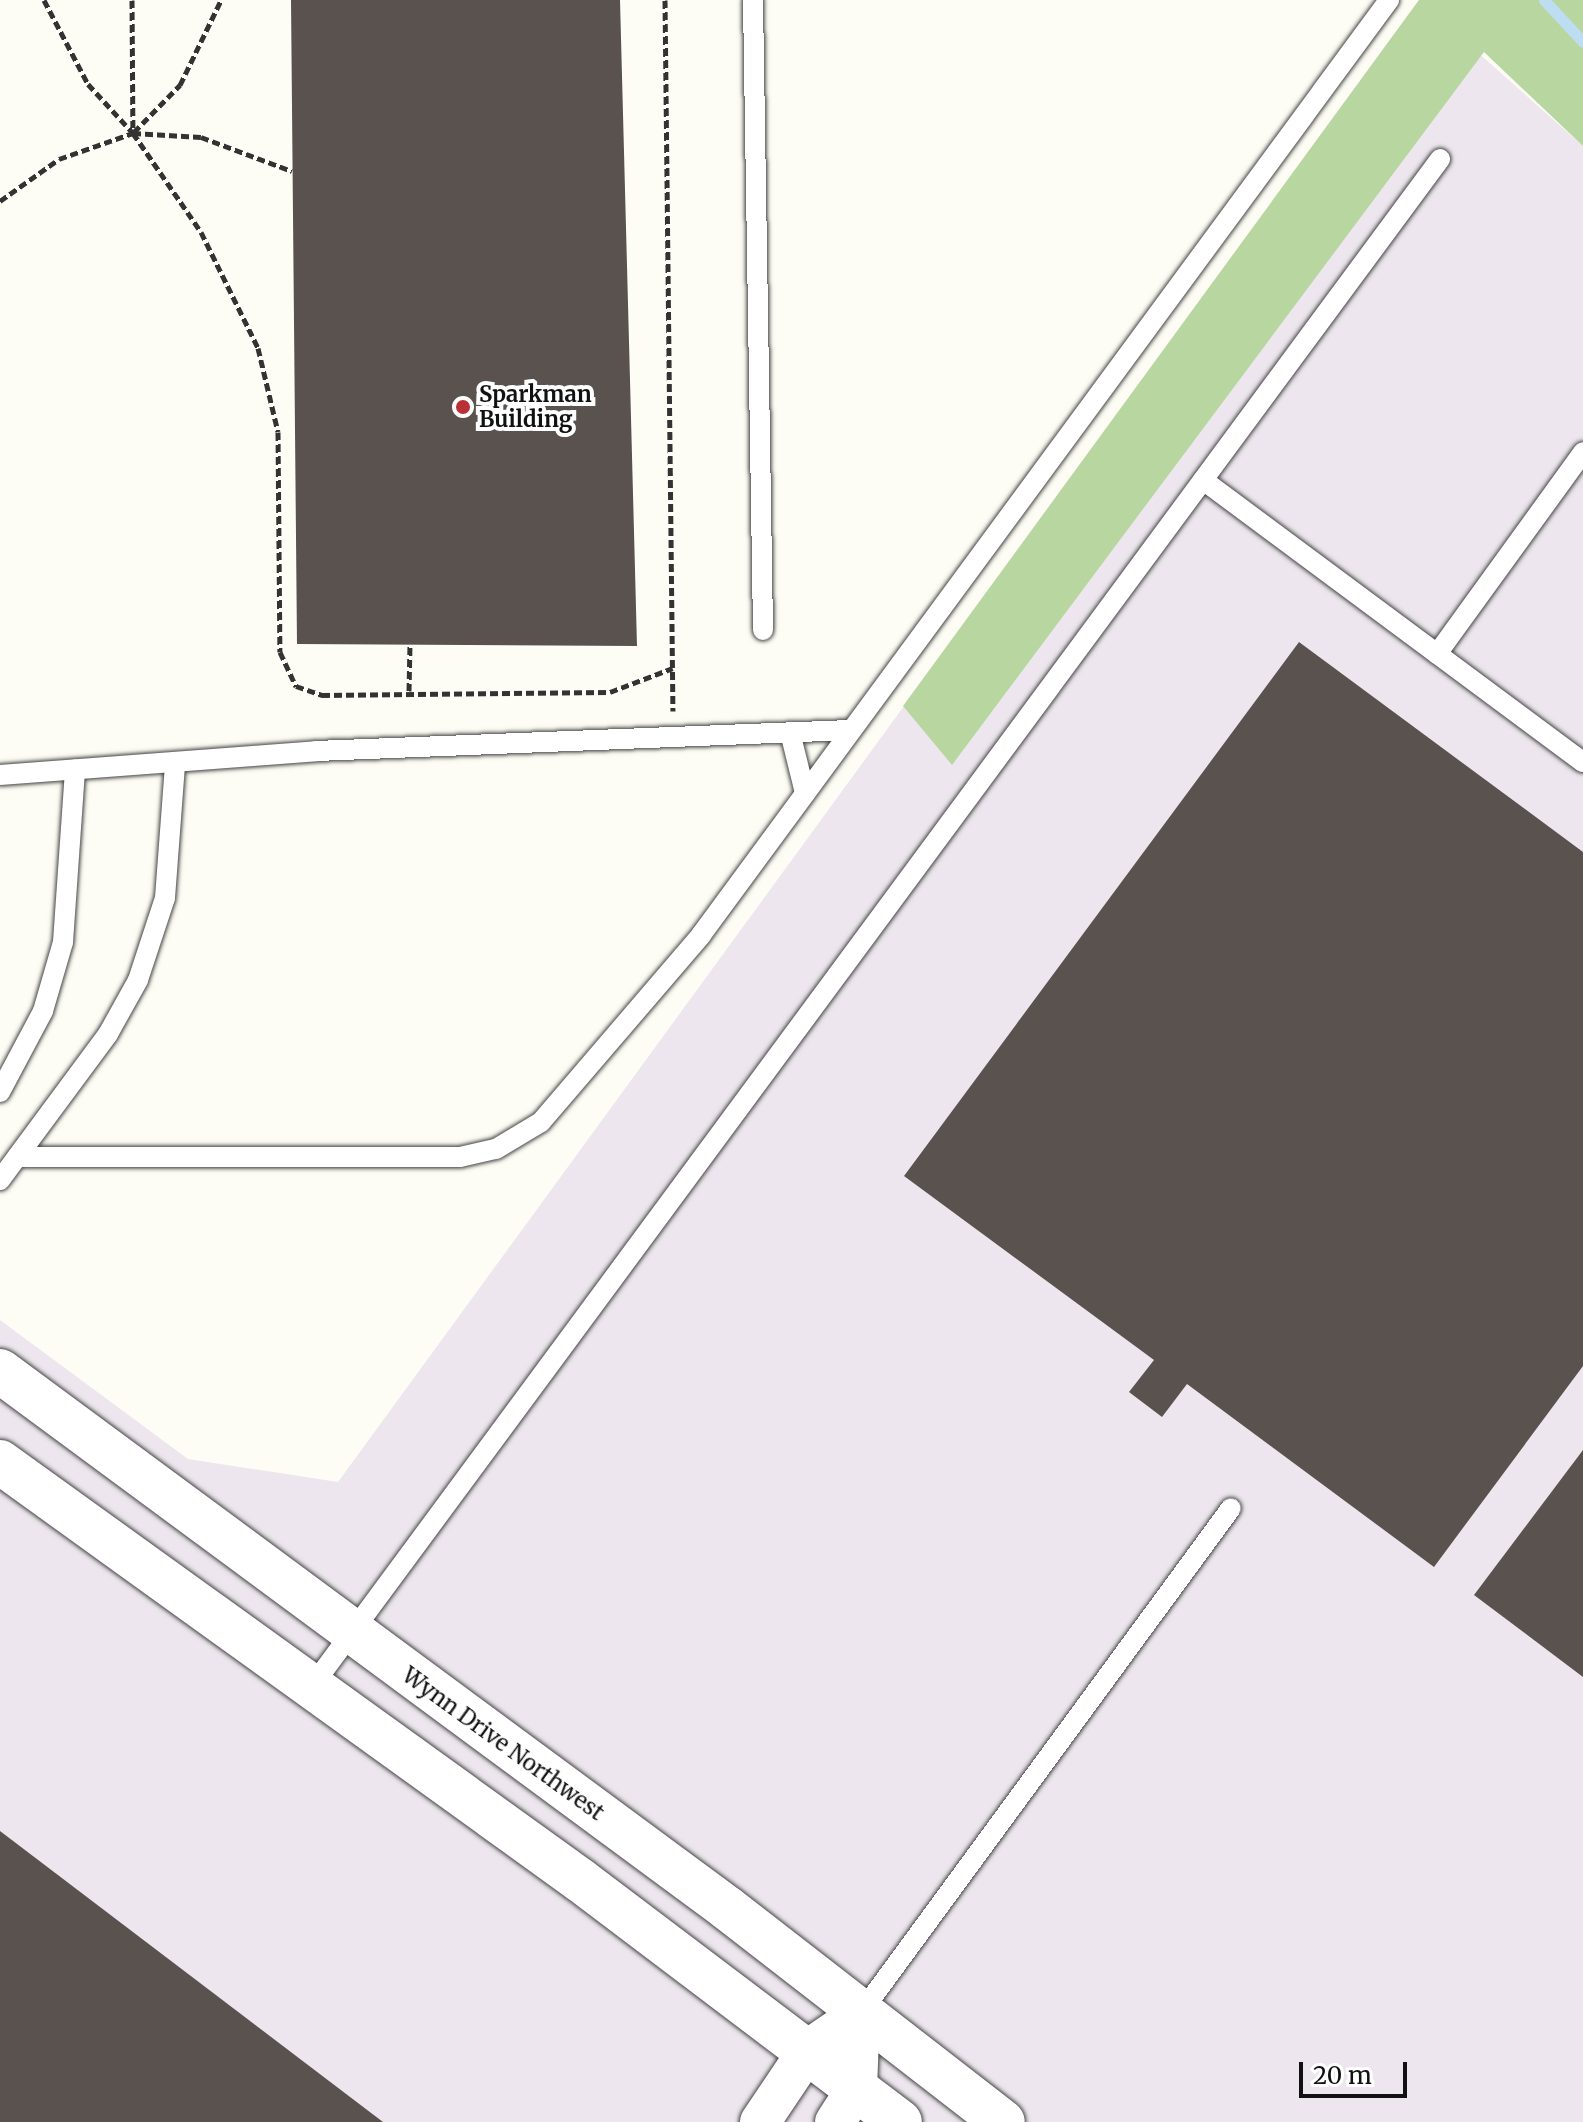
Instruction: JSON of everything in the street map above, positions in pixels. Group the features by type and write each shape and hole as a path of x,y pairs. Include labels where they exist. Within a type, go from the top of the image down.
{"street":[{"name":"Wynn Drive Northwest","path":"0,1371 349,1633 727,1908 1003,2122"},
{"path":"0,1462 809,2049 846,2105 900,2122"},
{"path":"760,2122 809,2049 860,2014"},
{"path":"846,2105 860,2014"}],"lane":[{"path":"753,0 763,630"},
{"path":"17,1157 460,1157 496,1149 562,1104 805,793 1389,0"},
{"path":"310,1689 1440,159"},
{"path":"1437,654 1583,452"},
{"path":"1203,480 1583,762"},
{"path":"0,775 175,765 316,751 674,740 851,730"},
{"path":"790,732 805,793"},
{"path":"0,1180 138,980 167,887 175,765"},
{"path":"0,1092 43,1011 63,942 75,769"},
{"path":"860,2014 1231,1508"}],"path":[{"path":"44,0 88,84 133,133 217,259 269,386 278,432 286,675 322,695 409,691 610,692 673,668"},
{"path":"132,0 133,133"},
{"path":"133,133 180,85 221,0"},
{"path":"665,0 674,740"},
{"path":"0,201 59,159 133,133 201,137 292,171"},
{"path":"409,691 410,644"}],"shaded area":[{"path":"1419,0 1583,146 1583,2122 0,2122 0,1320 188,1459 338,1482"}],"green space":[{"path":"1419,0 1583,0 1583,146 1484,52 952,765 903,706"}],"building":[{"name":"Sparkman Building","path":"291,0 620,0 637,646 297,644"},
{"path":"1299,642 1583,852 1583,1366 1434,1567 1187,1384 1162,1417 1129,1392 1154,1360 904,1176"},
{"path":"1583,1450 1583,1677 1474,1595"},
{"path":"0,1831 383,2122 0,2122"}],"waterway":[{"path":"1544,0 1583,42"}],"place":[{"name":"Sparkman Building","path":"463,407"}]}
